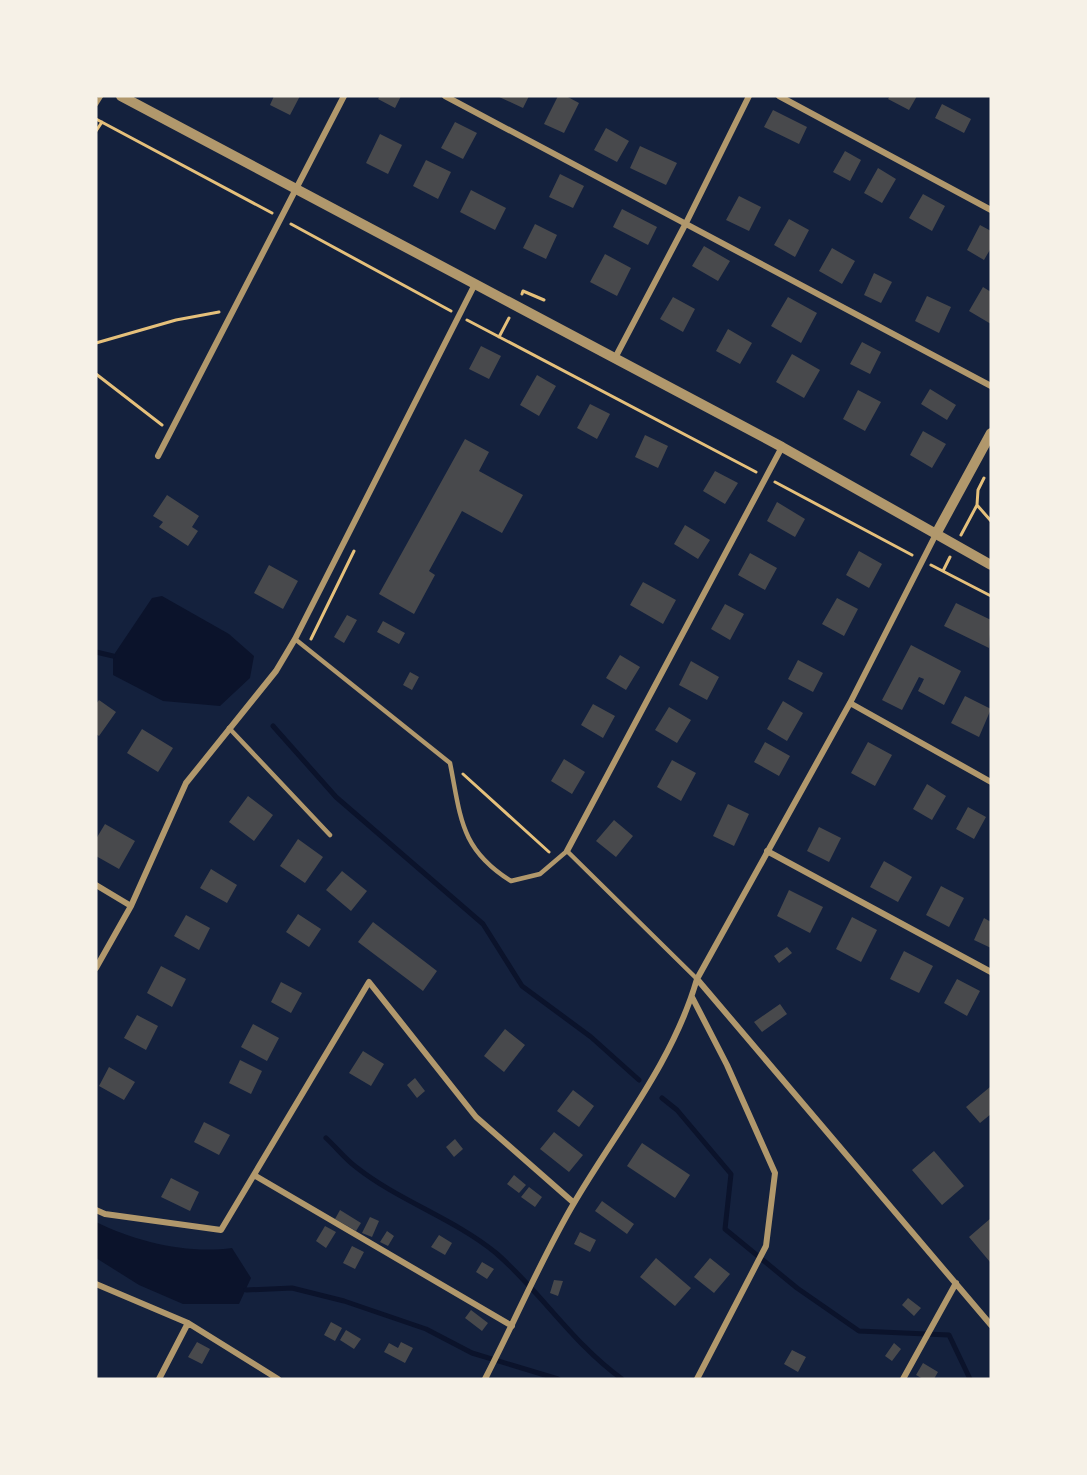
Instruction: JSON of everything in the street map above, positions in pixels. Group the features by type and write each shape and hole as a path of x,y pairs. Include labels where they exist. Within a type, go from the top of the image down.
{"street":[{"path":"121,96 782,447 991,565"},
{"path":"158,456 294,188 344,96"},
{"path":"445,96 991,386"},
{"path":"615,358 686,224 749,96"},
{"path":"779,96 991,210"},
{"path":"96,968 130,906 186,783 276,671 295,639 475,284"},
{"path":"485,1379 574,1203 643,1098 692,997 697,979 850,704 936,534 991,433"},
{"path":"567,851 782,447"},
{"path":"850,704 991,782"},
{"path":"767,851 991,972"},
{"path":"96,885 130,906"},
{"path":"697,979 991,1325"},
{"path":"96,1210 105,1214 222,1230 369,982 476,1117 574,1203"},
{"path":"692,997 727,1065 775,1173 766,1246 698,1379"},
{"path":"254,1175 512,1326"},
{"path":"903,1379 956,1283"},
{"path":"96,1284 188,1323 278,1379"},
{"path":"159,1379 188,1323"}],"lane":[{"path":"96,104 101,96"},
{"path":"295,639 450,764 463,832 488,867 511,881 540,874 567,851 697,979"},
{"path":"229,728 330,836"}],"path":[{"path":"96,119 458,316 991,596"},
{"path":"96,131 102,122"},
{"path":"519,298 524,291 544,300"},
{"path":"96,343 176,320 232,310"},
{"path":"499,337 511,315"},
{"path":"96,375 170,432"},
{"path":"943,571 977,505 978,490 987,473"},
{"path":"977,505 991,522"},
{"path":"450,764 533,840 558,859"}],"water":[{"path":"162,596 229,634 254,656 250,678 220,706 163,701 113,675 113,656 152,598"},
{"path":"96,1222 145,1241 162,1245 198,1249 232,1248 251,1278 239,1304 183,1304 139,1285 96,1258"}],"building":[{"path":"274,96 300,96 290,115 270,105"},
{"path":"380,96 401,96 395,108 378,99"},
{"path":"497,96 529,96 523,108"},
{"path":"558,96 566,96 579,103 564,133 544,124"},
{"path":"890,96 917,96 909,110 888,99"},
{"path":"942,104 971,119 964,133 935,118"},
{"path":"773,110 807,127 799,144 764,127"},
{"path":"455,122 477,133 463,159 441,148"},
{"path":"606,128 629,141 617,162 594,150"},
{"path":"380,134 402,145 388,174 366,163"},
{"path":"640,146 677,163 666,185 630,168"},
{"path":"845,151 861,160 850,181 833,172"},
{"path":"426,160 451,172 438,199 413,186"},
{"path":"878,168 896,179 882,203 864,193"},
{"path":"560,174 584,186 573,208 549,197"},
{"path":"471,190 506,208 495,230 460,212"},
{"path":"923,194 945,206 932,231 909,218"},
{"path":"739,196 761,207 749,231 726,220"},
{"path":"622,209 657,227 648,245 613,227"},
{"path":"789,219 809,230 795,257 774,245"},
{"path":"535,224 557,235 546,259 523,248"},
{"path":"980,225 991,231 991,248 984,260 967,250"},
{"path":"704,246 730,261 718,281 692,266"},
{"path":"832,248 855,261 842,284 819,271"},
{"path":"605,254 631,268 617,296 590,282"},
{"path":"874,273 892,282 881,303 864,295"},
{"path":"983,287 991,292 991,324 969,311"},
{"path":"927,296 951,307 939,333 915,321"},
{"path":"673,297 695,309 683,332 660,319"},
{"path":"788,297 817,313 801,343 771,326"},
{"path":"728,329 752,343 740,364 716,351"},
{"path":"862,342 881,352 870,374 850,364"},
{"path":"481,346 501,356 489,379 469,369"},
{"path":"792,354 820,370 804,398 776,382"},
{"path":"537,375 556,386 539,416 520,405"},
{"path":"930,389 956,405 947,420 921,404"},
{"path":"858,390 881,402 865,431 843,419"},
{"path":"590,404 610,414 597,439 577,428"},
{"path":"923,431 946,444 932,468 910,455"},
{"path":"645,435 668,446 658,468 635,457"},
{"path":"465,439 489,452 479,471 523,495 502,533 462,511 429,571 435,575 414,614 379,594"},
{"path":"715,471 738,483 725,504 703,491"},
{"path":"167,495 199,516 192,527 198,531 188,546 159,527 163,522 153,516"},
{"path":"777,502 805,519 795,537 767,521"},
{"path":"685,525 710,540 698,559 674,544"},
{"path":"859,551 882,564 869,588 846,575"},
{"path":"750,553 777,568 765,590 738,575"},
{"path":"269,565 298,581 283,609 254,593"},
{"path":"643,582 676,600 663,624 630,605"},
{"path":"837,598 858,609 844,636 822,624"},
{"path":"956,603 991,620 989,648 944,626"},
{"path":"725,604 744,614 730,640 711,629"},
{"path":"347,615 357,620 344,643 334,637"},
{"path":"383,621 405,633 399,644 377,632"},
{"path":"911,645 961,671 944,705 918,691 924,679 919,677 902,710 882,700"},
{"path":"620,655 640,667 626,690 606,678"},
{"path":"798,660 823,673 813,692 788,679"},
{"path":"691,661 719,677 707,700 679,685"},
{"path":"410,672 419,677 412,690 403,685"},
{"path":"965,696 991,709 979,737 951,723"},
{"path":"99,700 116,712 99,736 96,734 96,704"},
{"path":"783,701 803,713 787,741 767,729"},
{"path":"593,704 615,716 603,738 581,725"},
{"path":"669,707 691,720 677,743 655,730"},
{"path":"142,729 173,748 158,772 127,753"},
{"path":"765,742 790,756 779,776 754,762"},
{"path":"868,742 892,755 875,786 851,773"},
{"path":"564,759 585,772 572,794 551,781"},
{"path":"672,760 696,773 681,801 657,787"},
{"path":"927,784 946,796 932,820 913,809"},
{"path":"248,796 273,815 254,841 229,822"},
{"path":"728,804 749,814 734,846 713,836"},
{"path":"968,807 986,817 974,839 956,829"},
{"path":"614,820 633,836 616,857 596,841"},
{"path":"105,824 135,841 119,869 96,856 96,839"},
{"path":"819,827 841,838 829,862 807,851"},
{"path":"298,839 323,857 305,883 280,866"},
{"path":"884,861 912,877 898,902 870,887"},
{"path":"211,869 237,885 227,903 200,888"},
{"path":"342,871 367,891 351,911 326,890"},
{"path":"941,886 964,898 949,927 926,915"},
{"path":"789,890 823,907 810,933 777,916"},
{"path":"298,914 321,929 309,947 286,932"},
{"path":"186,915 210,928 199,950 174,936"},
{"path":"852,917 877,930 861,962 836,949"},
{"path":"984,918 991,922 991,948 974,940"},
{"path":"373,922 437,971 423,991 358,942"},
{"path":"787,947 792,953 779,963 774,956"},
{"path":"904,951 933,966 919,993 890,979"},
{"path":"161,966 186,979 172,1007 147,993"},
{"path":"957,979 980,991 967,1016 944,1003"},
{"path":"281,982 302,993 291,1013 271,1002"},
{"path":"780,1004 787,1014 762,1032 754,1022"},
{"path":"137,1015 158,1026 146,1050 124,1038"},
{"path":"253,1024 279,1038 267,1061 241,1047"},
{"path":"505,1029 525,1045 504,1072 484,1056"},
{"path":"363,1051 384,1064 371,1086 349,1073"},
{"path":"240,1060 262,1071 251,1094 229,1083"},
{"path":"109,1067 135,1082 124,1100 99,1086"},
{"path":"415,1078 425,1091 417,1098 407,1085"},
{"path":"990,1087 991,1114 980,1123 966,1107"},
{"path":"573,1090 594,1106 579,1127 557,1111"},
{"path":"204,1122 230,1135 219,1155 194,1142"},
{"path":"554,1132 583,1155 569,1172 540,1149"},
{"path":"455,1139 463,1149 454,1157 446,1147"},
{"path":"642,1143 690,1175 675,1198 627,1166"},
{"path":"934,1151 964,1186 942,1205 912,1170"},
{"path":"514,1175 526,1185 519,1193 507,1184"},
{"path":"171,1178 199,1192 190,1211 161,1197"},
{"path":"529,1187 542,1197 535,1207 521,1197"},
{"path":"602,1201 634,1224 627,1234 595,1211"},
{"path":"340,1210 361,1223 356,1231 335,1219"},
{"path":"370,1217 379,1221 372,1237 362,1233"},
{"path":"991,1218 991,1261 990,1262 969,1237"},
{"path":"325,1226 336,1232 326,1248 316,1241"},
{"path":"387,1231 394,1236 388,1246 380,1242"},
{"path":"580,1232 596,1240 590,1252 574,1244"},
{"path":"439,1235 452,1243 445,1255 431,1247"},
{"path":"352,1246 364,1252 355,1269 343,1263"},
{"path":"656,1258 691,1288 675,1306 640,1277"},
{"path":"710,1258 730,1274 714,1293 694,1277"},
{"path":"482,1262 494,1269 487,1279 476,1272"},
{"path":"554,1280 563,1281 558,1296 550,1293"},
{"path":"908,1298 921,1308 914,1316 902,1305"},
{"path":"471,1310 488,1323 482,1331 465,1318"},
{"path":"331,1322 342,1328 335,1341 324,1335"},
{"path":"346,1330 361,1339 354,1349 340,1340"},
{"path":"197,1342 210,1349 202,1364 188,1357"},
{"path":"401,1342 413,1348 405,1363 384,1352 389,1343 398,1348"},
{"path":"894,1343 901,1349 892,1361 885,1356"},
{"path":"792,1350 806,1357 798,1372 784,1364"},
{"path":"923,1363 938,1372 934,1379 923,1379 916,1375"}],"waterway":[{"path":"96,652 113,656"},
{"path":"273,726 336,797 483,924 522,986 591,1037 639,1080"},
{"path":"662,1098 677,1110 731,1174 725,1229 797,1288 859,1331 949,1335 970,1379"},
{"path":"326,1138 352,1164 373,1179 462,1230 496,1253 528,1284 572,1334 622,1379"},
{"path":"246,1290 292,1288 344,1301 426,1329 472,1353 558,1379"}]}
